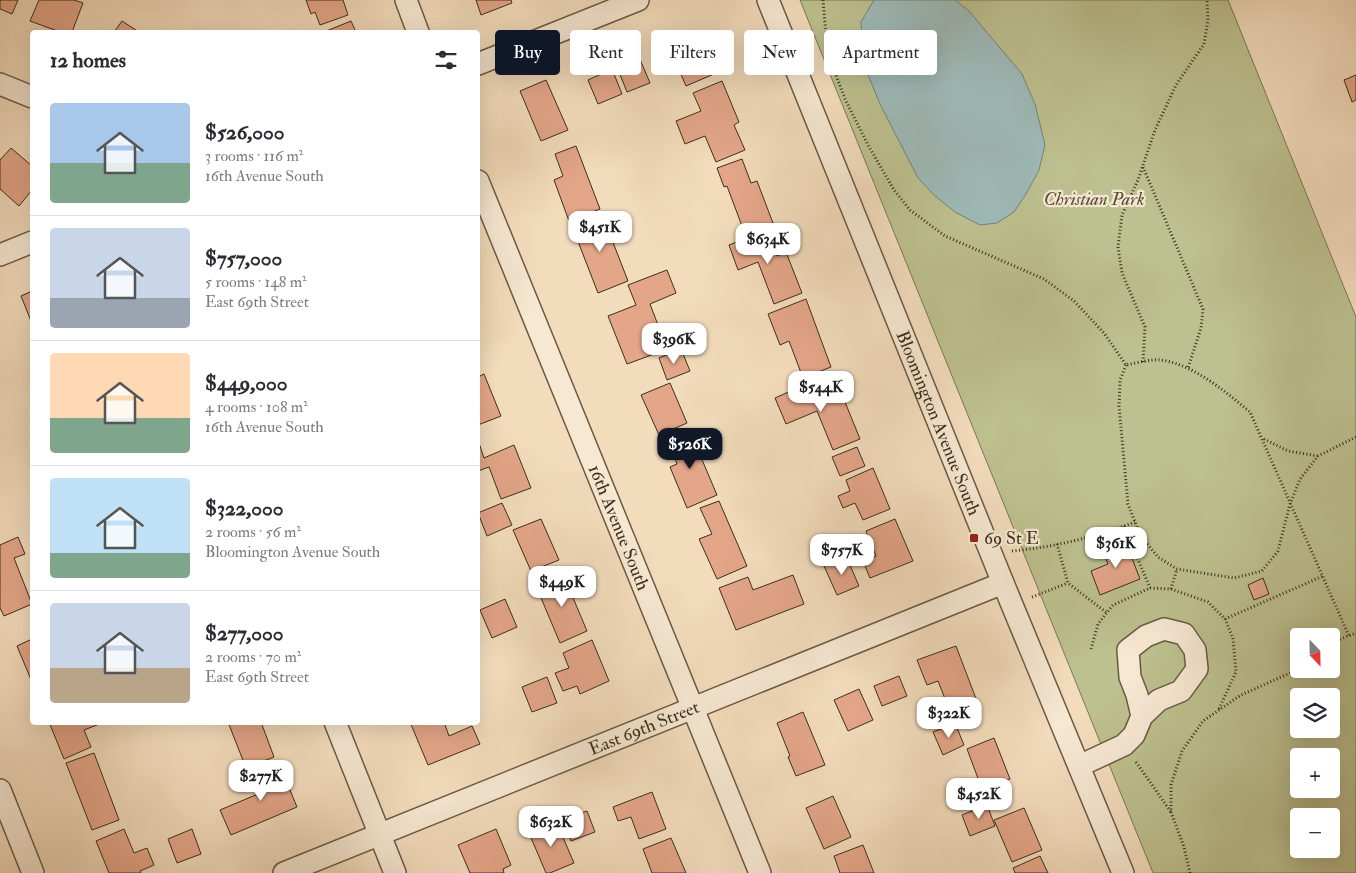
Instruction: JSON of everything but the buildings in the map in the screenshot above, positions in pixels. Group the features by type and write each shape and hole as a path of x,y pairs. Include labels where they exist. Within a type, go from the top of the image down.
{"street":[{"path":"406,0 417,30"},
{"path":"480,63 638,0"},
{"name":"Bloomington Avenue South","path":"768,0 1003,583 1123,873"},
{"path":"0,84 30,96"},
{"name":"16th Avenue South","path":"480,186 760,873"},
{"path":"0,255 30,243"},
{"name":"East 69th Street","path":"284,873 1003,583"},
{"path":"1080,766 1124,745 1134,735 1142,716"},
{"path":"336,725 395,873"},
{"path":"0,790 34,873"}],"path":[{"path":"823,0 831,62 845,99 868,145 894,190 910,210 945,236 1044,280 1074,301 1104,333 1126,365"},
{"path":"1142,362 1145,327 1122,273 1118,247 1122,215 1143,166 1155,130 1176,85 1204,44 1208,20 1207,0"},
{"path":"1143,166 1203,309 1201,328 1188,368"},
{"path":"1126,365 1159,360 1179,363 1228,393 1250,412 1349,636"},
{"path":"1126,365 1120,380 1120,430 1128,504 1140,534 1158,557 1177,569 1234,578 1262,571 1278,551 1290,504 1300,479 1318,456 1356,437"},
{"path":"1263,439 1288,450 1318,456"},
{"path":"993,557 1008,551 1045,548 1105,533 1135,522"},
{"path":"1124,526 1150,588"},
{"path":"1057,544 1068,583 1107,613"},
{"path":"1171,589 1177,569"},
{"path":"1225,619 1323,576"},
{"path":"1012,605 1068,583"},
{"path":"1340,640 1356,633"},
{"path":"1171,812 1170,785 1182,751 1204,721 1241,695 1290,672"},
{"path":"1124,745 1171,812 1184,847 1190,873"}],"green space":[{"name":"Christian Park","path":"800,0 1228,0 1356,317 1356,873 1153,873 830,75 937,75 937,30 824,30 824,59 814,30 812,30"}],"water":[{"path":"874,0 955,0 969,11 1022,74 1035,104 1045,145 1039,170 1014,212 997,223 980,225 955,212 934,195 918,178 880,104 868,75 937,75 937,30 862,30 861,22"}],"place":[{"name":"69 St E","path":"974,538"}]}
